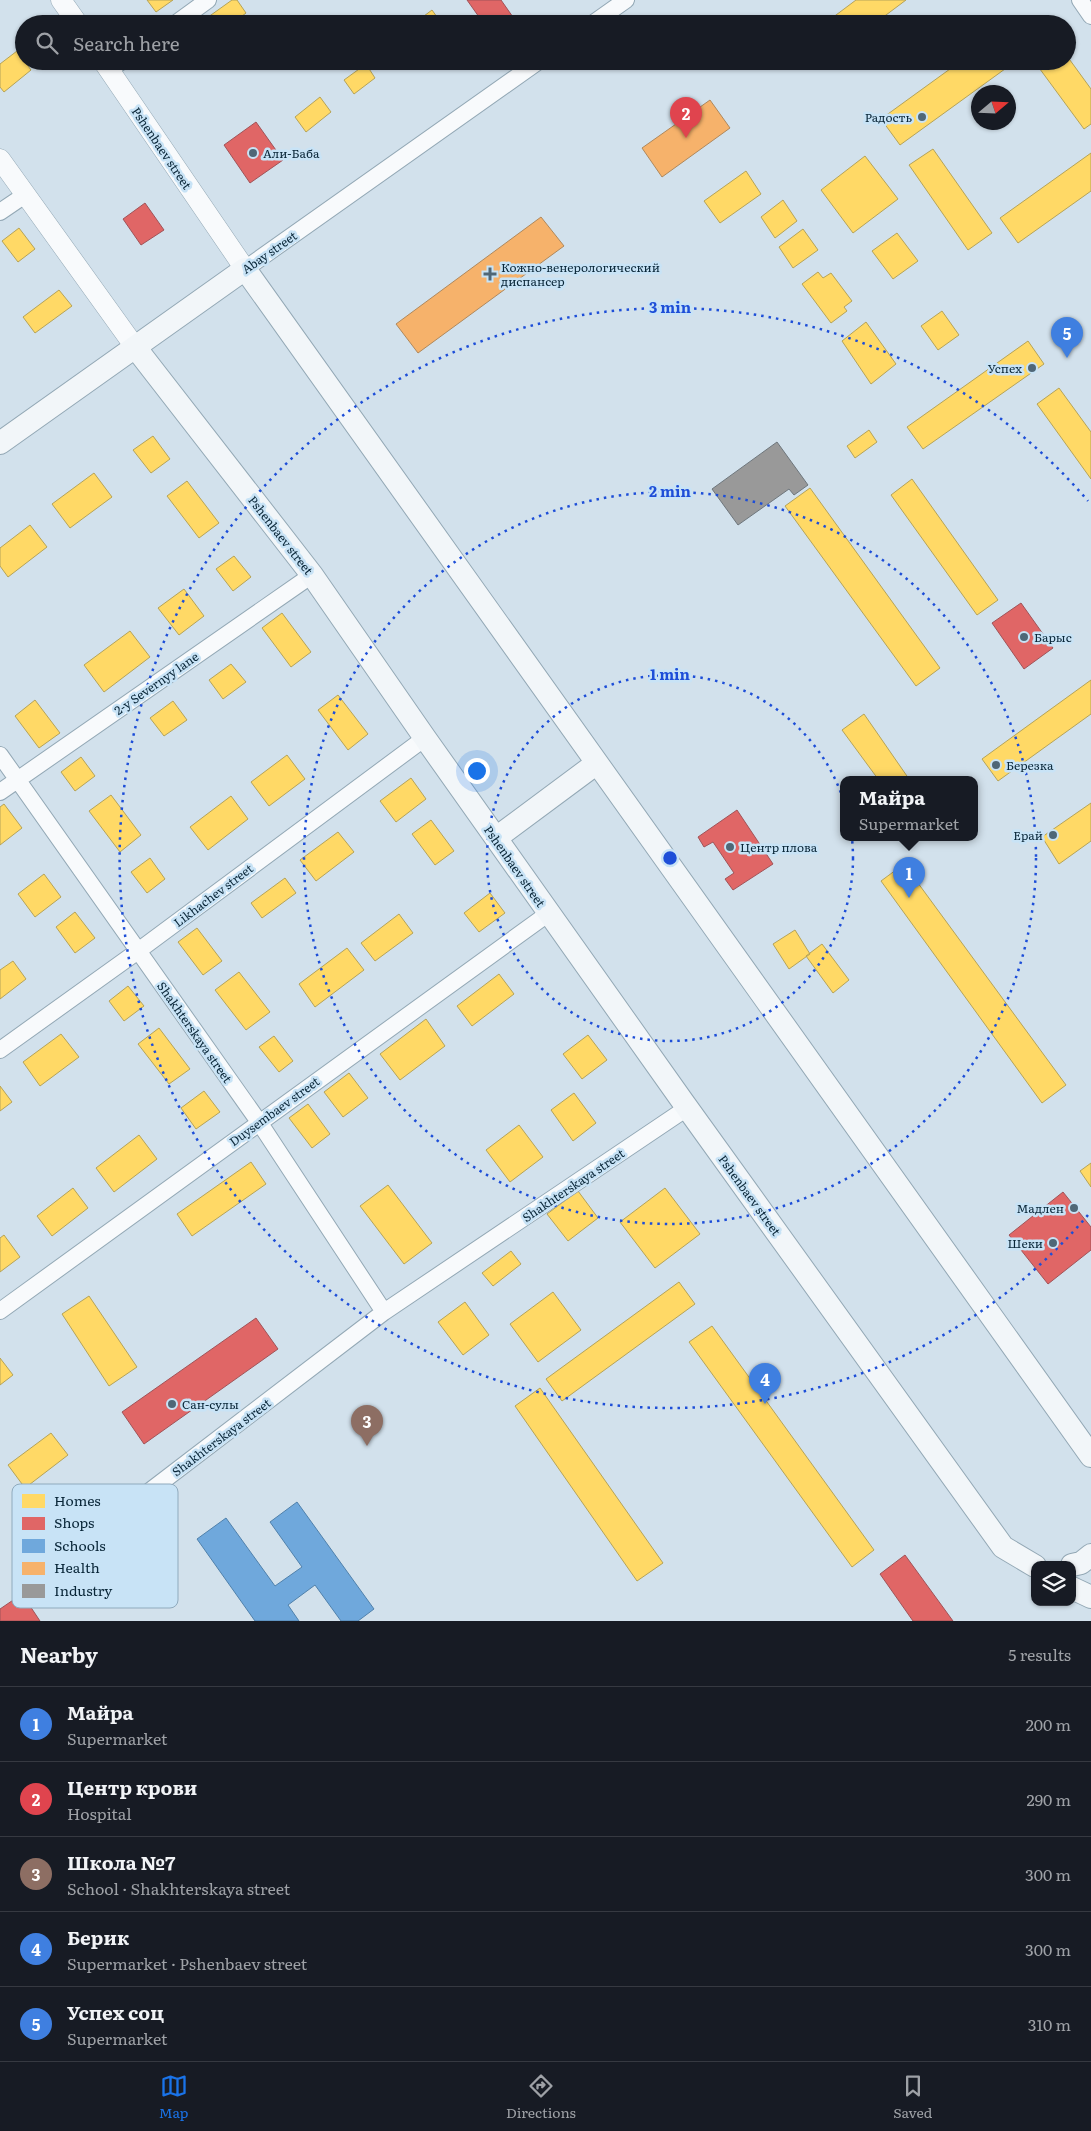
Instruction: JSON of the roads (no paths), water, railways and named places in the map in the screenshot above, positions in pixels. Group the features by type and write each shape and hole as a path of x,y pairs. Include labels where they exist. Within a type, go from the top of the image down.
{"main road":[{"name":"Abay street","path":"0,443 245,269"},
{"name":"Pshenbaev street","path":"245,269 1091,1456"},
{"name":"Pshenbaev street","path":"135,347 312,575 548,913 1003,1547 1031,1564"},
{"path":"496,838 597,763"},
{"path":"1003,1547 1038,1561"},
{"path":"1076,1564 1081,1563 1091,1555"},
{"path":"1076,1590 1091,1597"}],"street":[{"path":"61,0 72,15"},
{"path":"187,15 208,0"},
{"path":"605,15 626,0"},
{"path":"1080,0 1091,16"},
{"name":"Pshenbaev street","path":"115,70 245,269"},
{"name":"Abay street","path":"245,269 526,70"},
{"name":"Pshenbaev street","path":"0,159 135,347"},
{"path":"0,212 25,194"},
{"name":"2-y Severnyy lane","path":"0,792 312,575"},
{"name":"Likhachev street","path":"0,1050 425,738"},
{"name":"Shakhterskaya street","path":"0,756 258,1122 384,1312"},
{"name":"Duysembaev street","path":"0,1311 548,913"},
{"name":"Shakhterskaya street","path":"159,1484 384,1312 687,1108"}],"place":[{"name":"Радость","path":"922,117"},
{"name":"Центр крови","path":"686,138"},
{"name":"Али-Баба","path":"253,153"},
{"name":"Кожно-венерологический диспансер","path":"490,274"},
{"name":"Успех соц","path":"1067,358"},
{"name":"Успех","path":"1032,368"},
{"name":"Барыс","path":"1024,637"},
{"name":"Березка","path":"996,765"},
{"name":"Ерай","path":"1053,835"},
{"name":"Центр плова","path":"730,847"},
{"name":"Майра","path":"909,898"},
{"name":"Мадлен","path":"1074,1208"},
{"name":"Шеки","path":"1053,1243"},
{"name":"Сан-сулы","path":"172,1404"},
{"name":"Берик","path":"765,1404"},
{"name":"Школа №7","path":"367,1446"}]}
